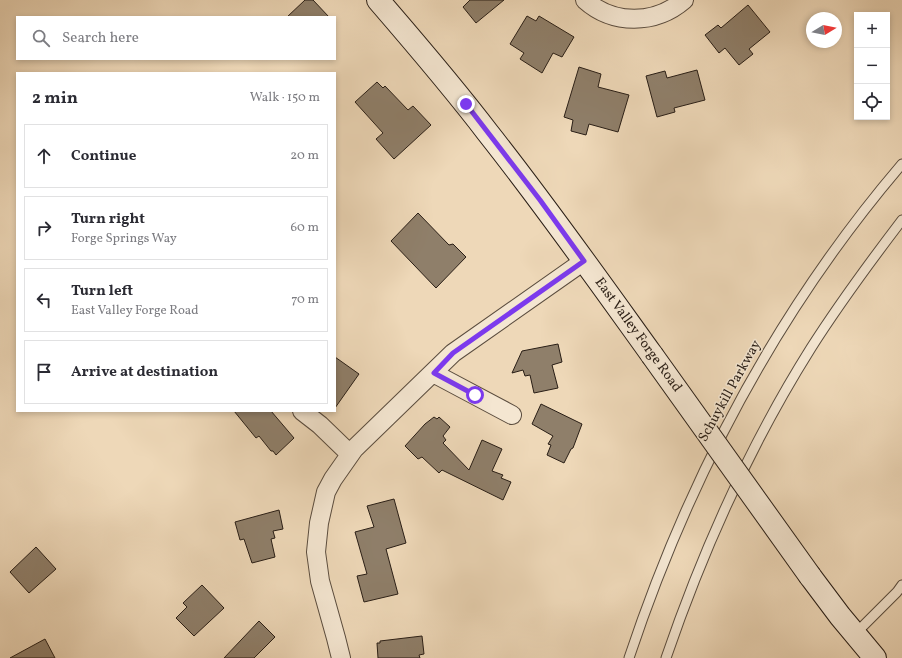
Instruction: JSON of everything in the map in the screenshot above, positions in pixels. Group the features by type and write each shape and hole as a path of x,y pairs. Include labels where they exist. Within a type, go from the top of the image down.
{"main road":[{"name":"East Valley Forge Road","path":"378,0 436,67 488,132 584,261 810,576 875,658"}],"street":[{"path":"585,0 591,6 613,17 636,19 659,15 684,0"},
{"path":"341,658 320,581 316,552 319,523 326,492 333,478 350,454 453,353 584,261"},
{"path":"434,373 512,415"},
{"path":"303,412 320,425 350,454"}],"lane":[{"name":"Schuykill Parkway","path":"629,658 643,615 692,496 750,381 781,330 849,230 902,164"},
{"path":"666,658 698,572 724,511 774,412 811,349 902,220"},
{"path":"855,634 902,586"}],"building":[{"path":"305,0 313,0 328,16 288,16"},
{"path":"470,0 504,0 476,23 463,7"},
{"path":"748,5 770,32 749,49 753,54 739,65 725,48 719,53 705,35 718,25 721,28"},
{"path":"527,16 536,21 539,16 574,37 562,57 553,53 542,73 520,59 524,53 510,44"},
{"path":"579,67 601,74 598,87 629,95 618,132 589,124 586,135 571,131 573,120 564,117"},
{"path":"697,70 705,100 674,108 675,112 657,117 646,76 665,71 667,78"},
{"path":"377,82 383,88 385,86 408,110 413,106 431,125 394,159 376,139 383,133 355,102"},
{"path":"418,213 449,245 453,244 466,257 436,288 391,241"},
{"path":"558,344 562,362 552,365 558,388 534,393 530,375 525,376 523,370 512,373 522,351"},
{"path":"336,358 359,374 336,407"},
{"path":"541,404 582,424 573,448 571,449 564,463 547,455 551,445 548,444 553,436 532,424"},
{"path":"235,412 272,412 294,438 276,455 259,436 256,438"},
{"path":"434,417 437,419 439,417 450,427 443,436 446,440 443,443 469,470 482,440 502,449 492,471 503,475 501,478 511,482 503,500 442,470 439,473 422,457 418,459 405,446 425,424"},
{"path":"394,499 406,543 386,549 398,594 364,602 357,576 367,574 355,532 374,527 367,506"},
{"path":"279,510 283,529 273,531 275,538 271,539 275,557 252,563 244,539 240,540 235,522"},
{"path":"36,547 56,569 29,593 10,572"},
{"path":"202,585 224,608 194,636 176,618 187,607 183,603"},
{"path":"259,621 275,637 254,658 224,658"},
{"path":"422,636 424,654 419,655 420,658 378,658 377,643 380,643 380,641"},
{"path":"45,639 55,658 10,658"}],"route":[{"path":"466,104 540,200 584,261 453,353 434,373 475,395"}]}
